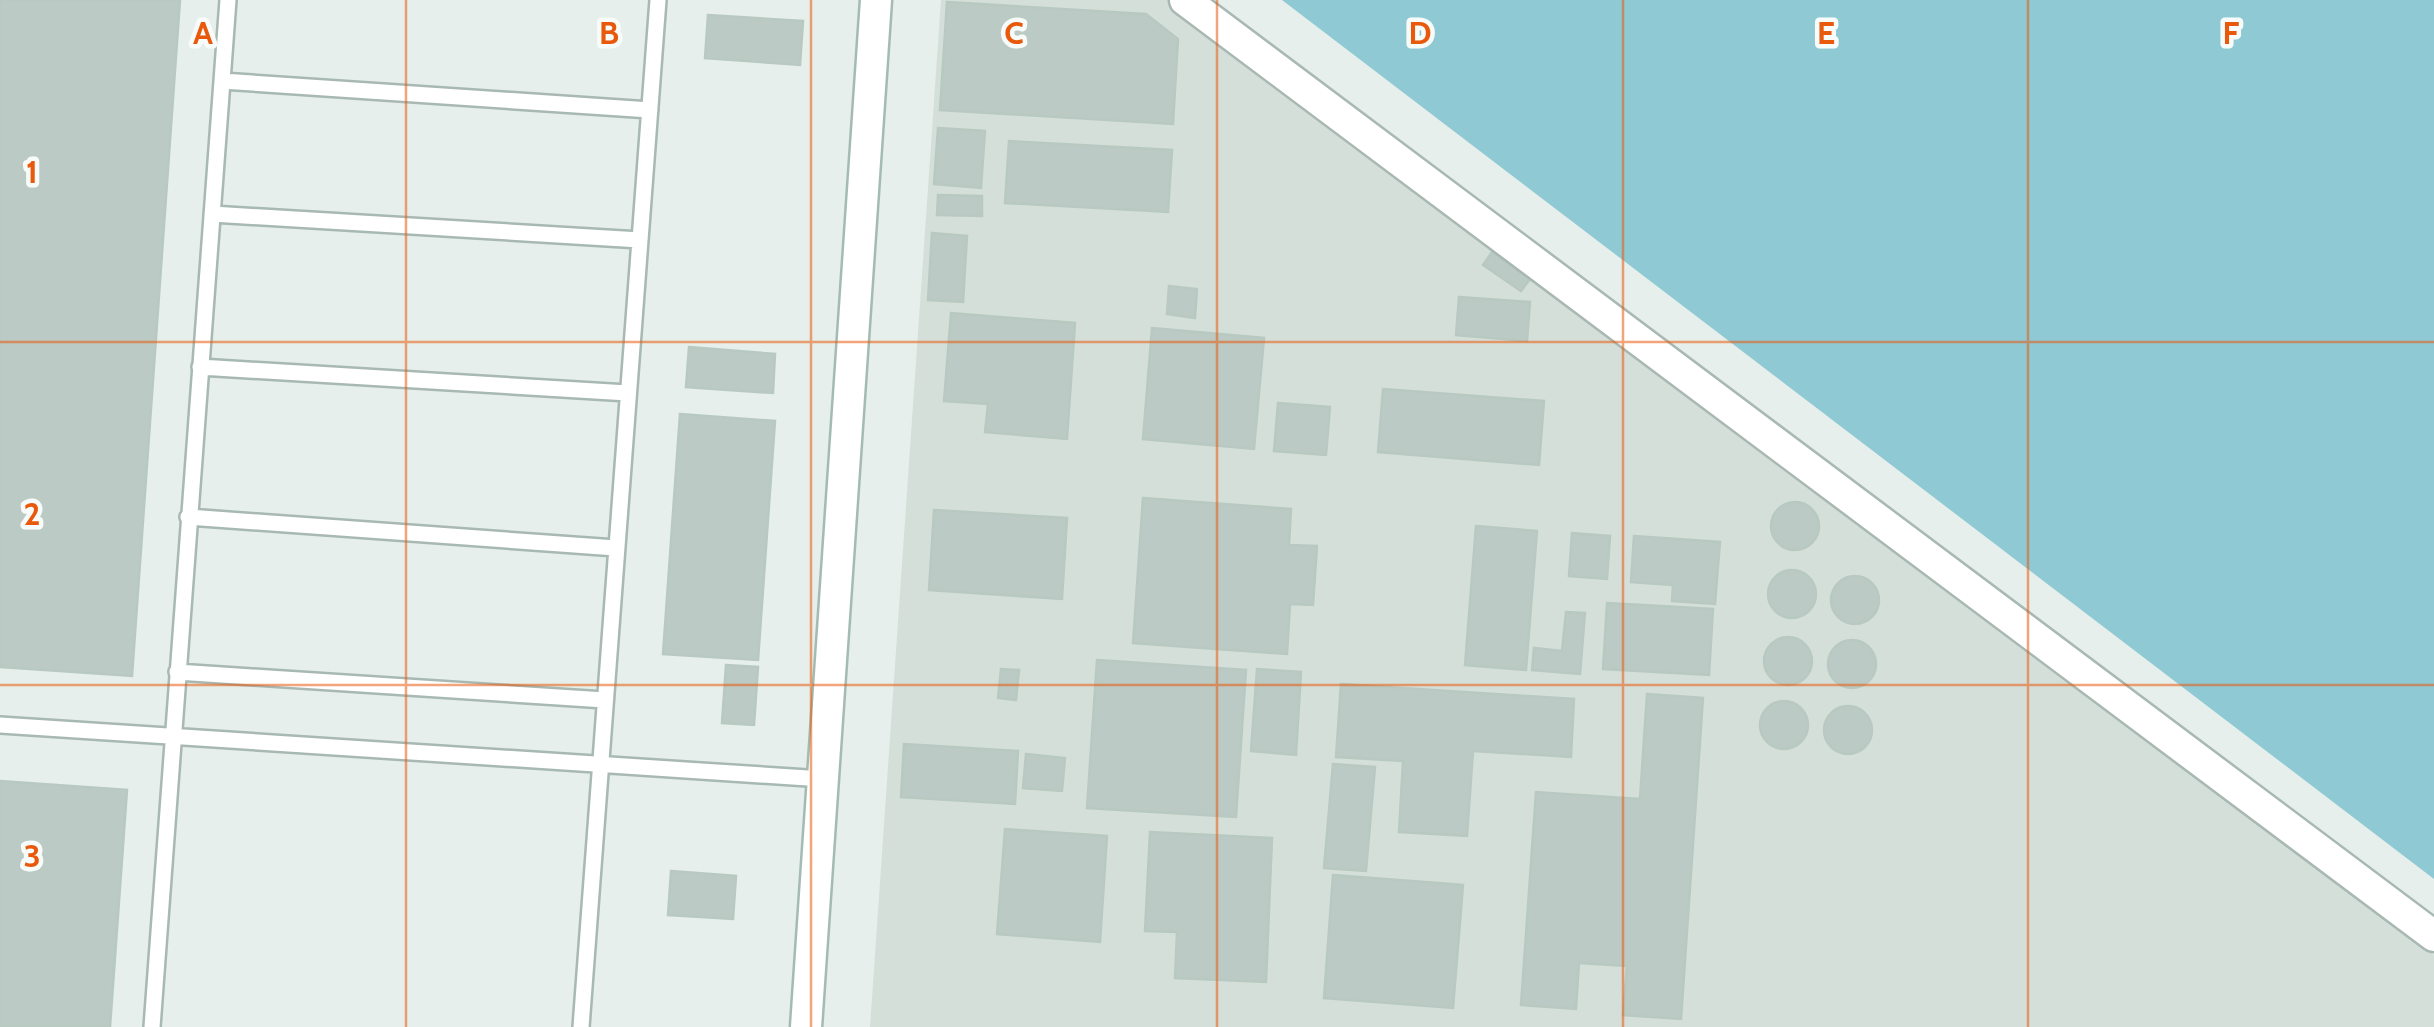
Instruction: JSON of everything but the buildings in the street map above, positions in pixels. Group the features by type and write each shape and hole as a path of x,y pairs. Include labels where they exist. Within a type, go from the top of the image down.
{"street":[{"path":"806,1027 876,0"},
{"path":"1185,0 2434,936"}],"lane":[{"path":"152,1027 228,0"},
{"path":"581,1027 658,0"},
{"path":"222,81 650,110"},
{"path":"212,214 640,240"},
{"path":"200,367 628,392"},
{"path":"188,518 616,548"},
{"path":"177,672 605,700"},
{"path":"0,725 823,779"}],"shaded area":[{"path":"941,0 1169,0 1748,430 2434,955 2434,1027 870,1027"}],"water":[{"path":"1282,0 2434,0 2434,879"}]}
